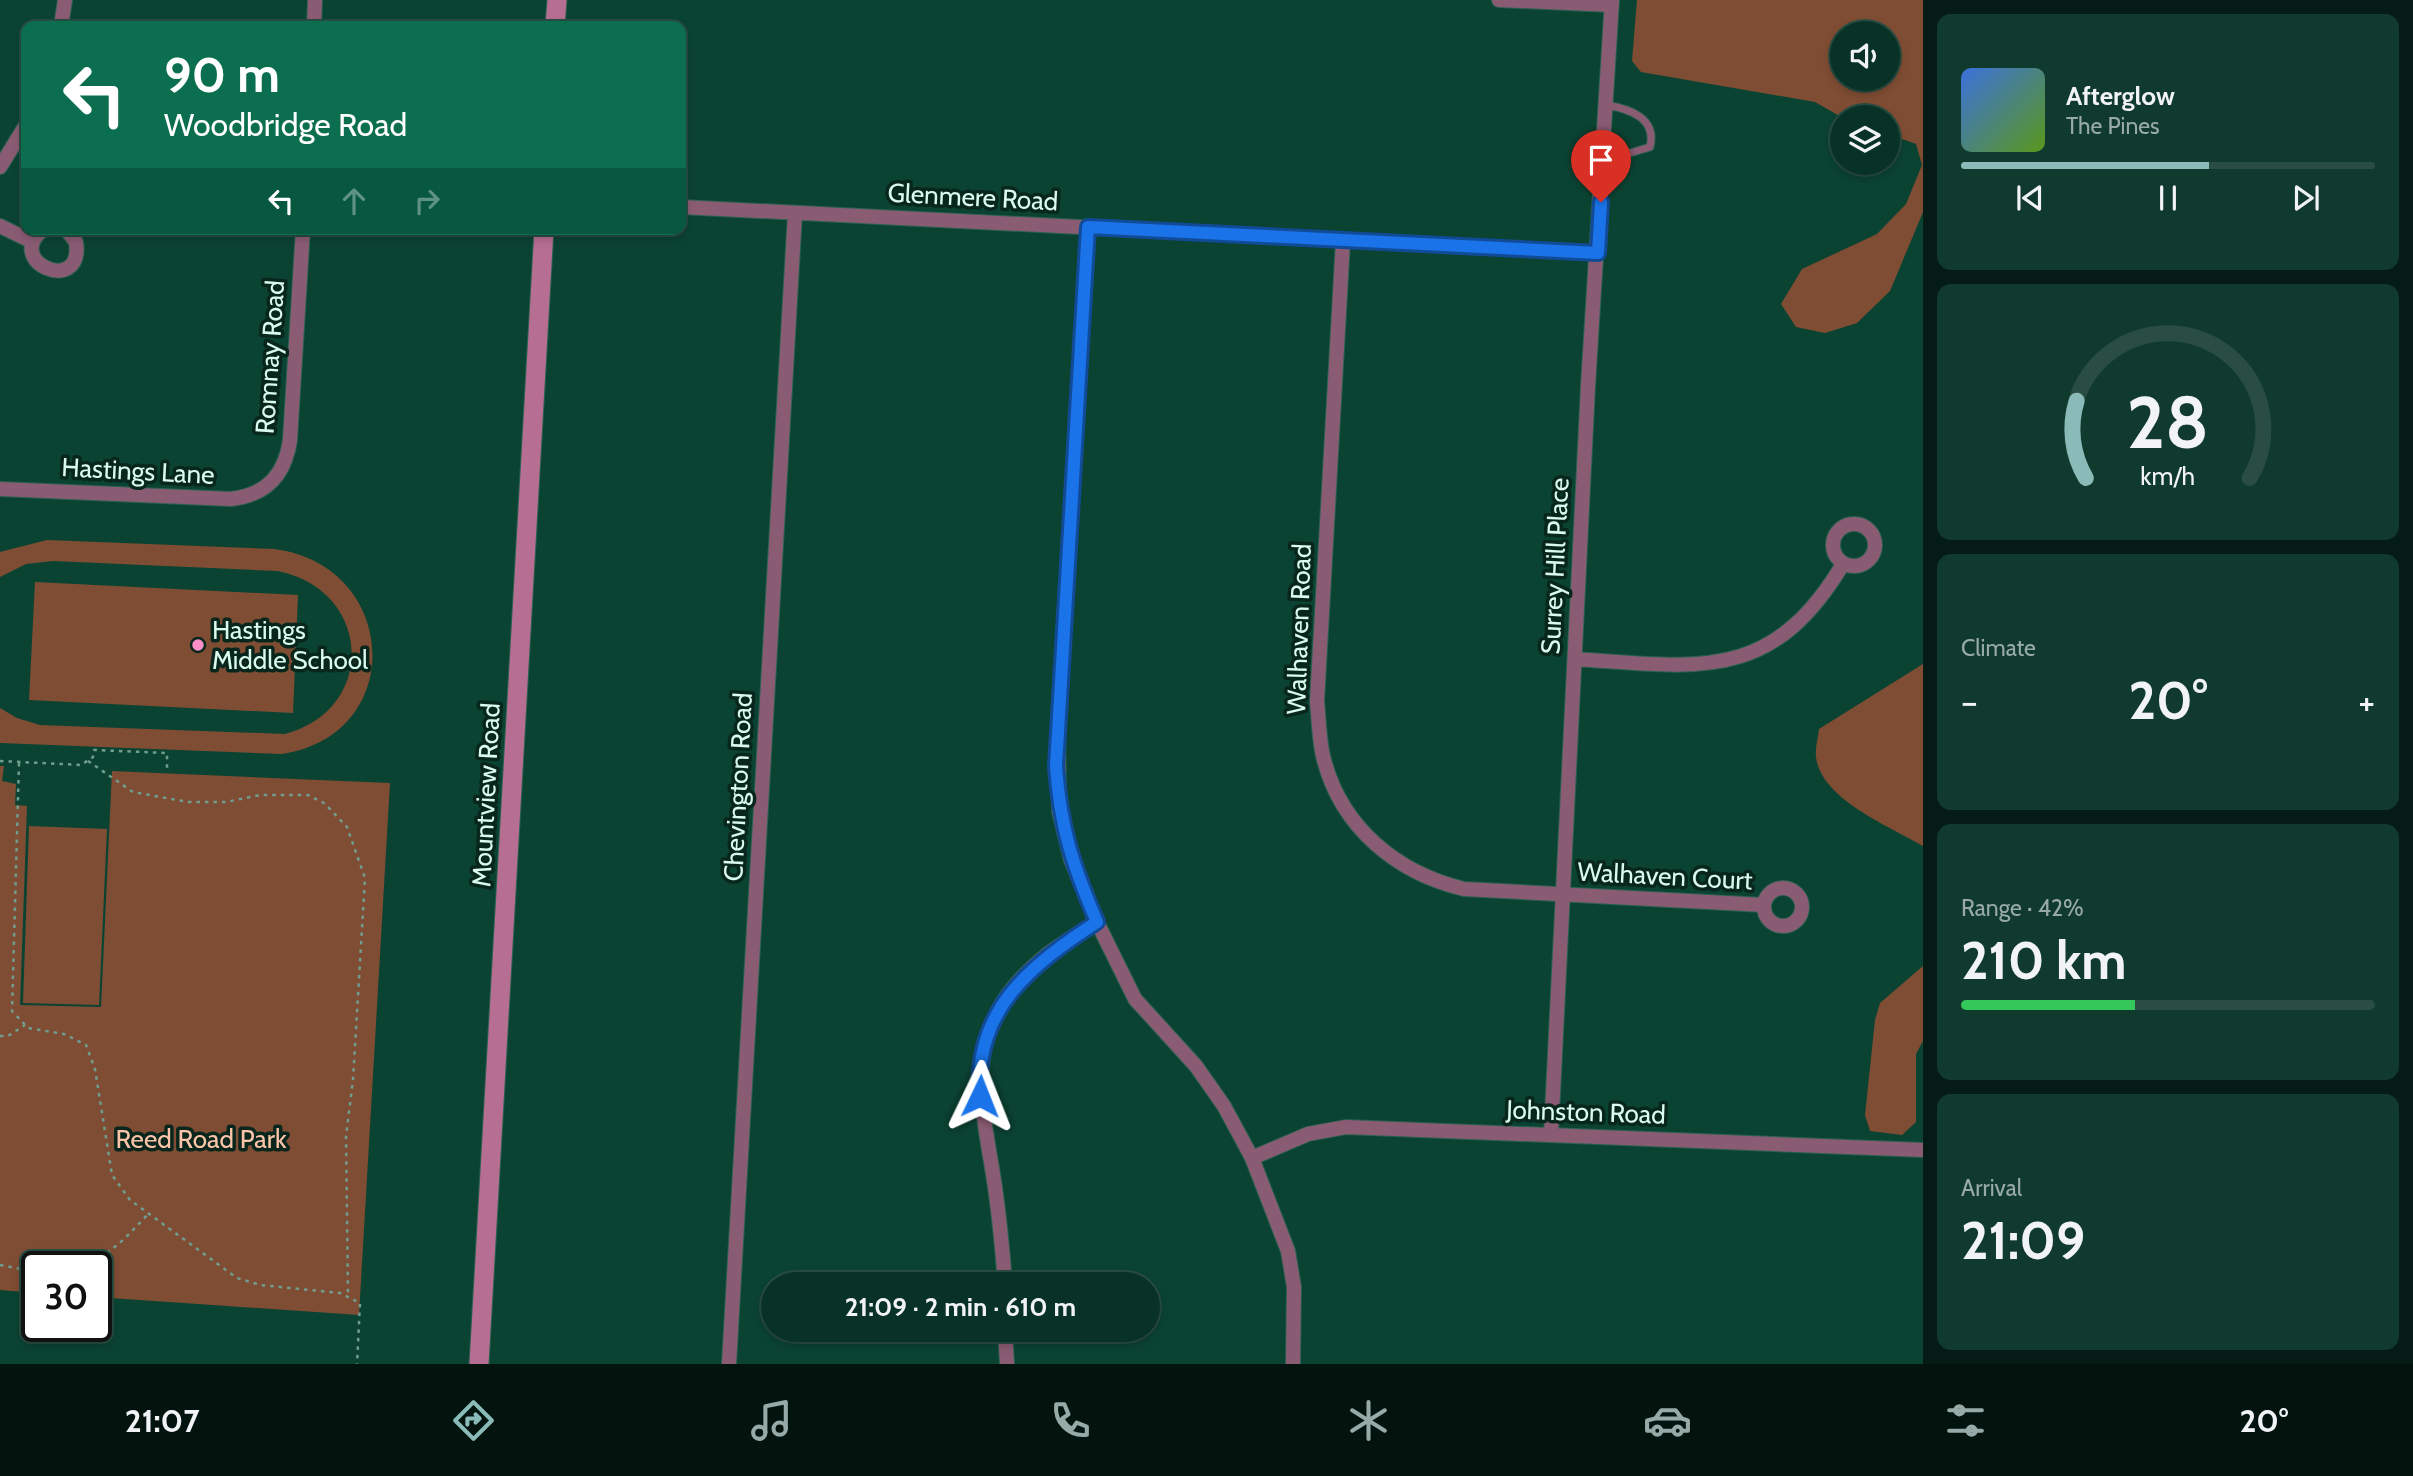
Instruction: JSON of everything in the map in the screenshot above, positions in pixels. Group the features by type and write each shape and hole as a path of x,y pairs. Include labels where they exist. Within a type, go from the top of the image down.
{"street":[{"path":"62,21 65,0"},
{"path":"314,21 315,0"},
{"path":"555,21 556,0"},
{"path":"1499,0 1612,2"},
{"name":"Surrey Hill Place","path":"1551,1134 1588,386 1612,2"},
{"path":"0,167 21,133"},
{"name":"Glenmere Road","path":"686,207 1598,253"},
{"name":"Chevington Road","path":"729,1364 794,212"},
{"path":"0,226 33,242"},
{"path":"1088,227 1056,766 1059,811 1068,848 1097,922 1135,999 1196,1066 1224,1106 1252,1158 1288,1251 1294,1287 1293,1364"},
{"path":"39,235 33,242 33,257 43,268 51,271 66,269 72,264 77,250 73,235"},
{"name":"Romnay Road","path":"271,484 285,464 290,440 303,235"},
{"name":"Mountview Road","path":"479,1364 544,235"},
{"name":"Walhaven Road","path":"1343,241 1317,701 1323,759 1336,795 1352,820 1371,841 1417,874 1464,889 1563,895"},
{"name":"Hastings Lane","path":"0,489 231,499 253,495 271,484"},
{"path":"1575,659 1704,665 1739,658 1786,634 1808,614 1843,564"},
{"name":"Walhaven Court","path":"1563,895 1764,905"},
{"path":"1004,1272 997,1206 981,1113 981,1059 996,1015 1009,993 1044,957 1097,922"},
{"name":"Johnston Road","path":"1252,1158 1308,1134 1346,1127 1923,1150"},
{"path":"1006,1342 1007,1364"}],"lane":[{"path":"1604,151 1642,152 1650,147 1652,139 1643,118 1623,108 1606,105"}],"path":[{"path":"0,761 81,765 88,761 94,750 167,753 167,769"},
{"path":"88,761 132,792 188,802 226,802 260,795 307,795 324,803 347,827 365,878 353,1080 346,1136 348,1296"},
{"path":"19,763 12,1011 25,1025 64,1034 86,1045 95,1069 112,1175 119,1189 148,1214 237,1278 260,1285 348,1296 360,1303 357,1364"},
{"path":"0,1036 8,1036 25,1025"},
{"path":"112,1251 148,1214"},
{"path":"0,1265 21,1269"}],"green space":[{"path":"1637,0 1923,0 1923,212 1890,291 1857,323 1825,333 1796,327 1781,304 1802,269 1877,234 1906,204 1922,165 1916,144 1900,138 1900,105 1830,105 1830,111 1815,102 1641,72 1632,61"},
{"path":"47,540 274,549 316,562 346,585 365,616 372,651 368,685 351,717 322,741 281,754 0,743 0,708 17,718 40,725 285,734 315,721 336,701 348,676 352,650 346,624 332,601 309,582 278,571 53,561 26,564 0,577 0,552"},
{"path":"35,582 298,595 293,713 29,700"},
{"path":"1923,664 1923,846 1843,798 1830,786 1821,772 1816,754 1819,729"},
{"name":"Reed Road Park","path":"0,766 4,766 2,781 16,784 15,805 27,806 20,1005 101,1007 112,771 390,783 359,1315 112,1298 112,1251 21,1251 21,1292 0,1290"},
{"path":"29,826 107,829 99,1005 23,1003"},
{"path":"1923,966 1923,1041 1916,1054 1916,1122 1902,1135 1870,1131 1865,1115 1875,1020 1880,1003"}],"place":[{"name":"Hastings Middle School","path":"198,645"}],"route":[{"path":"980,1096 981,1059 996,1015 1009,993 1044,957 1097,922 1071,860 1059,811 1056,766 1088,227 1598,253 1601,202"}]}
